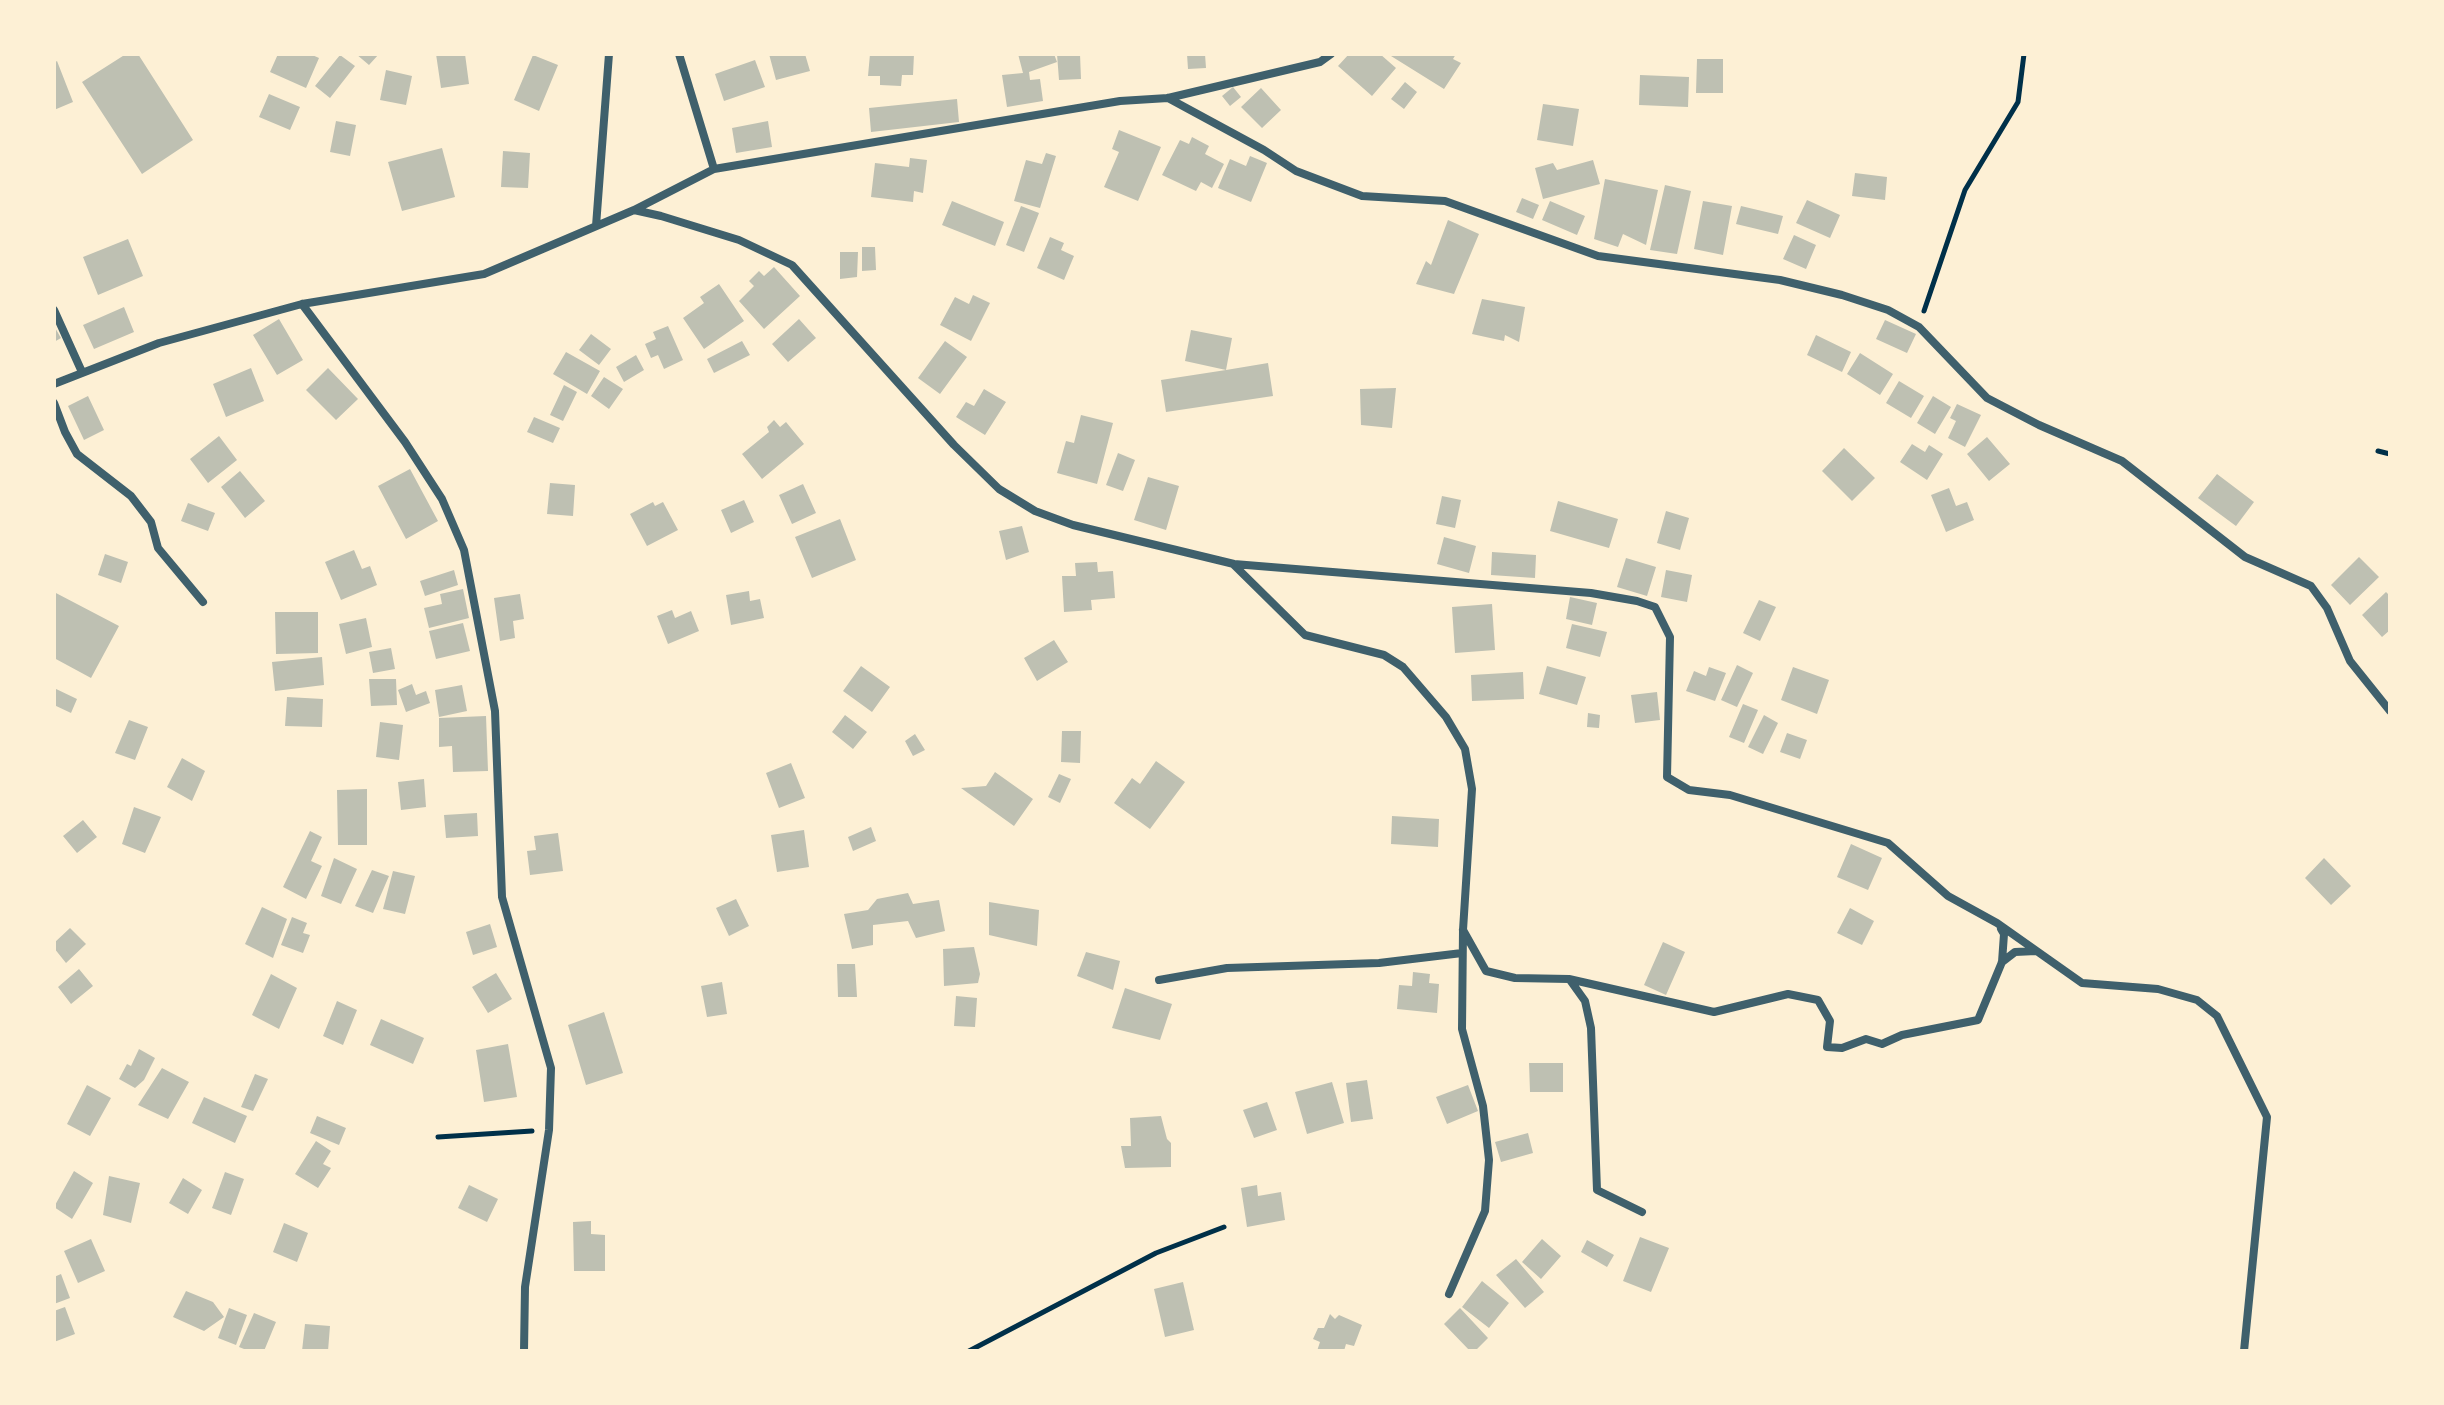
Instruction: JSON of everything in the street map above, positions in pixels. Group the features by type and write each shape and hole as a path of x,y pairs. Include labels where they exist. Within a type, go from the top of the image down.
{"street":[{"path":"596,226 609,54"},
{"path":"679,54 714,169"},
{"path":"54,384 159,343 302,304 484,274 634,210 714,169 1120,101 1168,98 1320,62 1331,54"},
{"path":"1168,98 1296,171 1362,196 1445,201 1598,256 1780,280 1888,310 1919,327 1987,398 2039,425 2122,461 2245,557 2311,586 2327,608 2350,661 2390,711"},
{"path":"634,210 739,240 792,265 954,445 999,489 1035,511 1073,525 1234,564 1591,593 1655,607 1670,637 1667,777 1689,790 1730,795 1888,843 1948,896 1997,923 2082,983 2158,989 2197,1000 2217,1016 2267,1117 2244,1351"},
{"path":"302,304 405,442 442,499 464,550 495,711 502,897 551,1068 549,1130 525,1287 524,1351"},
{"path":"54,310 82,372"},
{"path":"54,403 77,454 131,496 151,522 158,548 203,602"},
{"path":"1234,564 1305,635 1384,655 1403,667 1446,717 1465,749 1472,789 1462,953 1462,1029 1483,1106 1489,1160 1485,1211 1449,1294"},
{"path":"1463,930 1486,971 1515,978 1569,979 1714,1012 1788,994 1818,1000 1830,1021 1827,1047 1842,1048 1866,1039 1882,1044 1902,1035 1978,1020 2002,962 2004,934 1997,923"},
{"path":"2002,962 2015,952 2037,951"},
{"path":"1159,980 1227,968 1379,963 1462,953"},
{"path":"1569,979 1585,1001 1591,1028 1597,1190 1642,1212"}],"path":[{"path":"1919,327 1965,190 2018,102 2024,54"},
{"path":"2378,451 2390,454"},
{"path":"438,1137 549,1130"},
{"path":"969,1351 1156,1253 1224,1227"}],"building":[{"path":"126,54 138,54 193,140 142,174 82,82"},
{"path":"278,54 310,54 319,58 306,88 270,72"},
{"path":"356,54 379,54 369,65"},
{"path":"436,54 465,54 469,84 441,88"},
{"path":"769,54 805,54 810,71 776,80"},
{"path":"870,54 914,54 913,75 902,75 901,86 880,85 880,76 868,76"},
{"path":"1018,54 1054,54 1057,62 1029,72 1030,80 1040,79 1043,101 1007,107 1002,75 1023,73"},
{"path":"1057,54 1080,54 1081,79 1059,80"},
{"path":"1187,54 1205,54 1206,68 1188,69"},
{"path":"1349,54 1380,54 1396,68 1372,96 1338,66"},
{"path":"1456,54 1453,59 1461,63 1444,89 1391,56"},
{"path":"340,55 355,66 330,98 315,86"},
{"path":"533,55 558,65 539,111 514,100"},
{"path":"1697,59 1723,59 1723,93 1696,93"},
{"path":"755,60 765,87 724,101 715,74"},
{"path":"57,61 73,102 54,110 54,63"},
{"path":"386,70 412,76 406,105 380,100"},
{"path":"1640,75 1689,77 1688,107 1639,105"},
{"path":"1405,82 1417,92 1404,109 1391,99"},
{"path":"1233,87 1241,97 1230,106 1222,96"},
{"path":"1261,88 1281,110 1262,128 1241,107"},
{"path":"269,94 300,107 290,130 259,117"},
{"path":"957,99 959,122 871,132 869,108"},
{"path":"1543,104 1579,109 1573,146 1537,140"},
{"path":"336,121 356,125 350,156 330,152"},
{"path":"768,121 772,147 736,153 732,128"},
{"path":"1119,130 1161,147 1138,201 1104,187 1119,152 1112,149"},
{"path":"1192,137 1209,146 1205,154 1224,164 1212,188 1201,182 1196,191 1162,175 1180,140 1189,144"},
{"path":"442,148 455,197 402,211 388,162"},
{"path":"503,151 530,153 528,188 501,187"},
{"path":"1046,153 1056,156 1040,208 1014,201 1026,160 1042,164"},
{"path":"1250,156 1267,163 1251,202 1218,188 1230,159 1246,166"},
{"path":"910,158 927,160 923,193 914,191 913,202 871,197 875,163 909,167"},
{"path":"1593,160 1600,184 1543,199 1535,168 1553,163 1557,170"},
{"path":"1855,173 1887,177 1885,200 1852,196"},
{"path":"1605,179 1658,190 1646,245 1623,234 1618,247 1594,239"},
{"path":"1665,185 1691,191 1677,254 1650,250"},
{"path":"1522,198 1539,205 1533,219 1516,212"},
{"path":"1807,200 1840,215 1830,238 1796,223"},
{"path":"952,201 1004,222 995,246 942,225"},
{"path":"1550,201 1585,216 1577,235 1542,220"},
{"path":"1703,201 1732,206 1723,255 1694,249"},
{"path":"1021,206 1039,213 1024,252 1006,245"},
{"path":"1741,206 1783,216 1778,234 1736,224"},
{"path":"1448,220 1479,234 1454,294 1416,284 1426,261 1431,265"},
{"path":"1794,235 1816,245 1806,269 1783,259"},
{"path":"1050,237 1064,243 1061,250 1074,256 1064,280 1037,268"},
{"path":"128,239 143,276 98,295 83,257"},
{"path":"862,247 875,247 876,270 862,271"},
{"path":"840,252 858,252 857,277 840,279"},
{"path":"774,267 800,296 764,329 739,301 754,286 749,281 759,271 764,276"},
{"path":"719,284 744,321 704,349 683,318 704,303 700,297"},
{"path":"973,295 990,303 971,341 940,325 955,297 969,304"},
{"path":"1482,299 1525,307 1519,342 1505,335 1504,341 1472,334"},
{"path":"124,307 134,332 94,349 83,325"},
{"path":"279,319 303,360 277,375 253,335"},
{"path":"799,319 816,338 788,362 772,344"},
{"path":"1885,320 1916,334 1907,353 1876,339"},
{"path":"54,326 61,338 54,342"},
{"path":"668,326 683,360 664,369 658,355 651,358 645,344 656,339 653,332"},
{"path":"1191,330 1232,338 1226,370 1185,361"},
{"path":"591,334 611,349 599,365 579,350"},
{"path":"1816,335 1851,352 1842,372 1807,355"},
{"path":"742,341 750,355 714,373 707,359"},
{"path":"945,341 967,357 940,394 918,378"},
{"path":"566,352 600,371 587,394 553,374"},
{"path":"1860,353 1893,374 1880,395 1847,374"},
{"path":"636,355 644,370 624,382 616,367"},
{"path":"1268,363 1273,396 1166,412 1161,380"},
{"path":"251,368 264,401 226,417 213,384"},
{"path":"328,368 358,399 336,420 306,390"},
{"path":"604,377 623,389 609,409 591,396"},
{"path":"1899,381 1924,396 1911,418 1886,403"},
{"path":"564,385 577,392 563,421 550,415"},
{"path":"1396,388 1392,428 1361,425 1360,389"},
{"path":"984,389 1006,402 985,435 956,417 966,402 974,406"},
{"path":"88,396 104,430 84,440 68,406"},
{"path":"1933,396 1951,407 1935,434 1917,423"},
{"path":"1957,404 1981,415 1965,447 1948,438 1956,421 1950,418"},
{"path":"1081,415 1113,423 1097,484 1057,473 1066,441 1074,443"},
{"path":"534,417 560,428 553,443 527,432"},
{"path":"774,420 780,427 786,422 804,444 762,479 742,454 769,432 767,427"},
{"path":"219,436 237,460 208,483 190,459"},
{"path":"1987,437 2010,464 1989,481 1967,454"},
{"path":"1912,444 1925,452 1929,445 1943,454 1927,480 1900,462"},
{"path":"1844,448 1875,478 1852,501 1822,471"},
{"path":"1118,453 1135,460 1123,491 1106,485"},
{"path":"410,469 438,521 406,539 378,486"},
{"path":"240,471 265,501 245,518 221,487"},
{"path":"2217,474 2254,502 2236,526 2198,498"},
{"path":"1148,477 1179,486 1166,530 1134,520"},
{"path":"550,483 575,485 573,516 547,514"},
{"path":"803,484 816,513 792,524 779,495"},
{"path":"1949,488 1956,506 1967,502 1974,520 1946,532 1931,495"},
{"path":"1442,496 1461,500 1455,528 1436,524"},
{"path":"744,500 754,522 731,533 721,510"},
{"path":"1558,501 1618,519 1609,548 1550,531"},
{"path":"653,502 655,506 663,502 678,530 647,546 630,514"},
{"path":"188,503 215,513 208,531 181,521"},
{"path":"1666,511 1689,518 1680,550 1657,543"},
{"path":"840,519 856,560 812,578 795,537"},
{"path":"1022,526 1029,552 1006,560 999,531"},
{"path":"1444,537 1476,546 1469,573 1437,564"},
{"path":"354,550 362,569 370,566 377,585 341,600 325,562"},
{"path":"1492,552 1536,555 1535,578 1491,575"},
{"path":"105,554 128,562 121,583 98,575"},
{"path":"2359,557 2379,577 2350,605 2331,585"},
{"path":"1626,558 1656,567 1647,596 1617,587"},
{"path":"1097,562 1098,572 1113,571 1115,598 1091,600 1092,610 1064,612 1062,576 1076,576 1075,563"},
{"path":"454,570 458,585 425,596 420,581"},
{"path":"1666,570 1692,575 1687,602 1661,597"},
{"path":"463,589 469,618 429,628 424,608 442,604 440,594"},
{"path":"749,591 750,601 760,599 764,618 731,625 726,595"},
{"path":"54,592 119,626 91,678 54,658"},
{"path":"2386,592 2390,596 2390,630 2382,637 2362,615"},
{"path":"520,594 524,619 513,621 515,638 500,641 494,598"},
{"path":"1570,597 1597,603 1592,625 1566,619"},
{"path":"1759,600 1776,607 1760,641 1743,633"},
{"path":"1492,604 1495,650 1455,653 1452,607"},
{"path":"672,610 675,618 691,611 699,631 668,644 657,616"},
{"path":"275,612 318,612 318,653 276,654"},
{"path":"366,618 372,647 346,654 339,624"},
{"path":"463,623 470,651 436,659 429,631"},
{"path":"1572,624 1607,632 1600,657 1566,648"},
{"path":"1054,640 1068,662 1037,681 1024,658"},
{"path":"391,648 395,669 373,673 369,652"},
{"path":"322,657 324,685 275,691 272,662"},
{"path":"1737,665 1753,673 1737,707 1721,700"},
{"path":"861,666 890,687 872,712 843,691"},
{"path":"1547,666 1586,677 1577,705 1539,694"},
{"path":"1709,667 1726,673 1715,701 1686,691 1694,671 1706,676"},
{"path":"1793,667 1829,680 1817,714 1781,700"},
{"path":"1523,672 1524,699 1472,701 1471,675"},
{"path":"369,679 396,679 397,705 371,706"},
{"path":"412,684 416,695 426,691 430,703 406,712 398,690"},
{"path":"462,685 467,711 439,717 435,690"},
{"path":"54,688 77,699 71,713 54,705"},
{"path":"1657,692 1660,720 1635,723 1631,695"},
{"path":"287,697 323,699 322,727 285,726"},
{"path":"1743,704 1758,710 1744,743 1729,737"},
{"path":"1588,713 1600,715 1599,728 1587,727"},
{"path":"845,715 867,732 853,749 832,732"},
{"path":"1764,715 1778,723 1763,754 1748,747"},
{"path":"486,716 488,771 453,772 452,746 439,747 439,718"},
{"path":"129,720 148,727 135,760 115,753"},
{"path":"380,722 403,725 399,760 376,757"},
{"path":"1062,731 1081,731 1080,763 1061,762"},
{"path":"1787,733 1807,740 1800,759 1780,752"},
{"path":"915,734 925,750 913,756 905,741"},
{"path":"182,758 205,771 192,801 167,787"},
{"path":"1156,761 1185,782 1150,829 1114,803 1132,778 1140,784"},
{"path":"791,763 805,798 779,808 766,773"},
{"path":"995,772 1033,799 1014,826 961,788 986,786"},
{"path":"1059,774 1071,779 1060,803 1048,797"},
{"path":"424,779 426,807 401,810 398,782"},
{"path":"367,789 367,845 338,845 337,790"},
{"path":"134,807 161,817 145,853 122,844"},
{"path":"477,813 478,836 446,838 444,815"},
{"path":"1392,816 1439,819 1438,847 1391,844"},
{"path":"83,820 97,837 77,853 63,836"},
{"path":"871,827 876,841 853,851 848,837"},
{"path":"804,830 809,867 777,872 771,835"},
{"path":"310,831 322,837 311,861 322,866 306,899 283,887"},
{"path":"558,833 563,871 530,875 527,851 536,850 534,836"},
{"path":"1851,844 1882,858 1868,890 1837,877"},
{"path":"334,858 357,869 341,904 321,896"},
{"path":"2324,858 2351,886 2331,905 2305,878"},
{"path":"372,870 389,876 373,913 355,906"},
{"path":"393,871 415,876 405,914 383,909"},
{"path":"908,893 913,904 939,900 945,931 916,938 908,921 873,925 873,945 852,949 844,914 868,910 877,899"},
{"path":"736,899 749,926 729,936 716,908"},
{"path":"989,902 1039,910 1037,946 989,935"},
{"path":"262,907 287,919 273,958 245,944"},
{"path":"1850,908 1874,921 1862,945 1837,933"},
{"path":"292,917 307,923 303,933 310,935 303,953 281,945"},
{"path":"490,924 497,947 473,955 466,932"},
{"path":"70,928 86,944 66,963 54,948 54,943"},
{"path":"1663,942 1685,952 1666,995 1644,985"},
{"path":"974,947 980,974 978,983 944,986 943,949"},
{"path":"1086,952 1120,961 1113,990 1077,976"},
{"path":"837,964 855,964 857,997 838,997"},
{"path":"79,969 93,986 71,1004 58,987"},
{"path":"1413,972 1430,974 1429,983 1439,984 1437,1013 1397,1009 1399,985 1412,986"},
{"path":"496,973 512,999 488,1013 472,987"},
{"path":"271,974 297,988 279,1029 252,1015"},
{"path":"722,982 727,1014 707,1017 701,986"},
{"path":"1125,988 1172,1004 1160,1040 1112,1028"},
{"path":"956,996 977,998 975,1027 954,1026"},
{"path":"337,1001 357,1010 343,1045 323,1036"},
{"path":"604,1012 623,1073 586,1085 568,1025"},
{"path":"381,1019 424,1038 413,1064 370,1045"},
{"path":"508,1044 517,1097 484,1102 476,1050"},
{"path":"139,1049 155,1058 144,1080 135,1088 119,1079 127,1064 131,1066"},
{"path":"1529,1063 1563,1063 1563,1092 1530,1092"},
{"path":"162,1068 189,1082 168,1119 138,1105"},
{"path":"255,1074 268,1079 253,1111 241,1107"},
{"path":"1367,1080 1373,1119 1351,1122 1346,1083"},
{"path":"1332,1082 1344,1123 1307,1134 1295,1092"},
{"path":"87,1085 111,1098 90,1136 67,1124"},
{"path":"1468,1085 1478,1111 1447,1124 1436,1097"},
{"path":"204,1097 247,1116 235,1143 192,1123"},
{"path":"1267,1102 1277,1130 1254,1138 1243,1110"},
{"path":"317,1116 346,1128 339,1145 310,1133"},
{"path":"1161,1116 1171,1143 1171,1167 1125,1168 1121,1146 1131,1146 1130,1118"},
{"path":"1528,1133 1533,1153 1501,1162 1495,1142"},
{"path":"316,1141 331,1151 323,1164 331,1168 318,1188 295,1174"},
{"path":"74,1171 93,1183 72,1219 54,1207"},
{"path":"225,1172 244,1179 231,1215 212,1208"},
{"path":"109,1176 140,1183 131,1223 103,1215"},
{"path":"183,1178 202,1190 188,1214 169,1203"},
{"path":"469,1185 498,1199 487,1222 458,1208"},
{"path":"1257,1185 1258,1196 1281,1192 1285,1220 1247,1227 1241,1188"},
{"path":"591,1221 591,1234 605,1235 605,1271 574,1271 573,1222"},
{"path":"284,1223 308,1233 297,1262 273,1252"},
{"path":"1640,1237 1669,1248 1651,1292 1623,1281"},
{"path":"91,1239 105,1271 78,1283 64,1251"},
{"path":"1542,1239 1561,1256 1541,1279 1522,1262"},
{"path":"1587,1240 1614,1255 1607,1267 1581,1252"},
{"path":"1516,1259 1544,1292 1525,1308 1496,1275"},
{"path":"61,1274 70,1298 54,1304 54,1277"},
{"path":"1482,1281 1509,1303 1489,1328 1462,1307"},
{"path":"1183,1282 1194,1330 1165,1337 1154,1289"},
{"path":"186,1291 213,1302 224,1317 204,1331 173,1317"},
{"path":"65,1307 75,1334 54,1342 54,1311"},
{"path":"229,1308 247,1315 236,1345 218,1338"},
{"path":"1460,1308 1488,1338 1475,1351 1470,1351 1444,1324"},
{"path":"254,1313 276,1322 264,1351 239,1347"},
{"path":"1330,1314 1335,1319 1339,1315 1362,1325 1354,1346 1346,1344 1344,1351 1317,1351 1320,1342 1313,1339 1318,1328 1324,1328"},
{"path":"305,1324 330,1326 328,1351 302,1351"}]}
